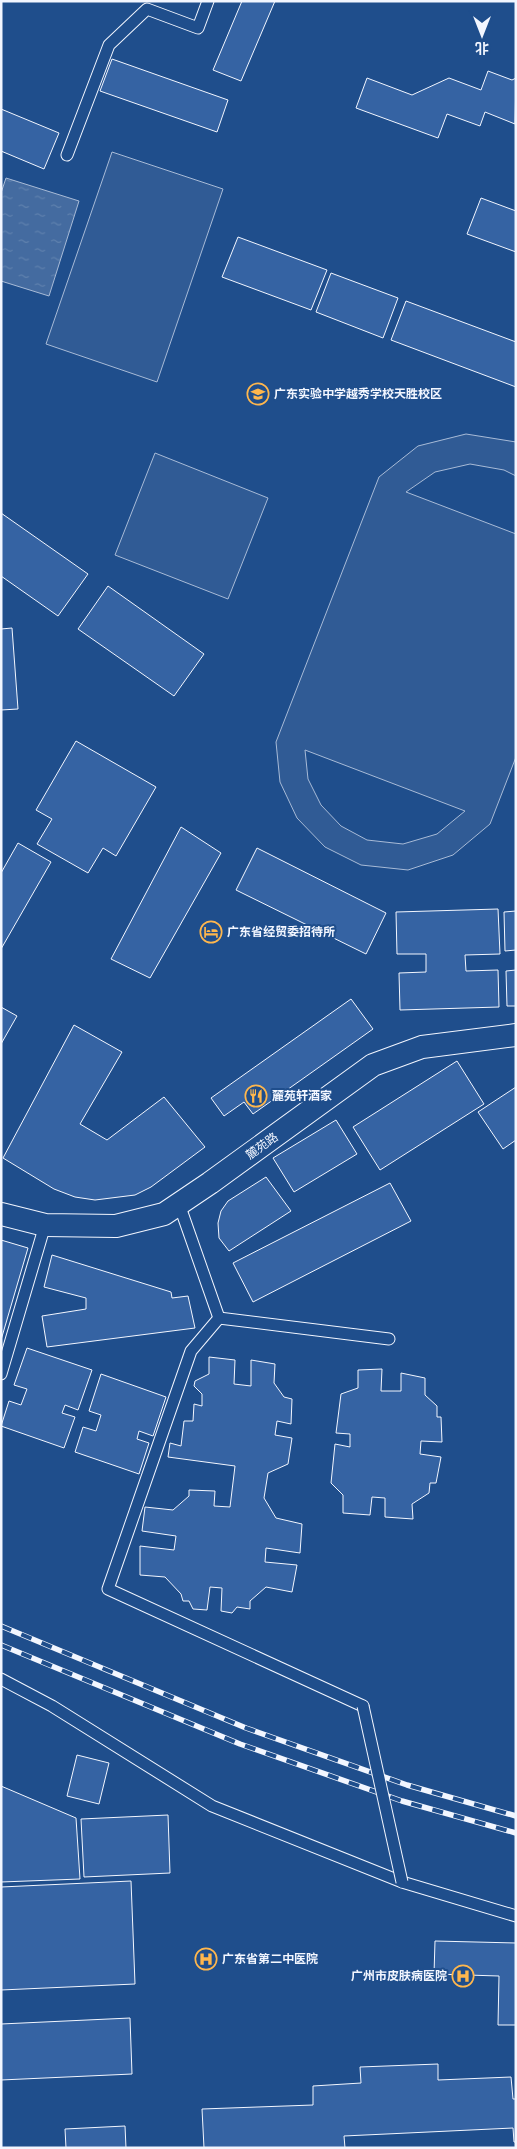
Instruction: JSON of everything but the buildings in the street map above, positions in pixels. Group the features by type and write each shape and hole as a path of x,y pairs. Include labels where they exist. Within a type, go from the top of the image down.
{"street":[{"name":"麓苑路","path":"1,1214 45,1225 116,1226 164,1214 373,1065 422,1047 516,1035"}],"lane":[{"path":"66,155 109,45 147,9 198,28 208,1"},
{"path":"179,1204 219,1318"},
{"path":"1,1374 45,1225"},
{"path":"219,1318 389,1339"},
{"path":"219,1318 191,1351 108,1589 363,1706 402,1882"},
{"path":"1,1679 52,1706 212,1806 402,1882 516,1916"}],"shaded area":[{"path":"112,152 223,189 157,382 46,344"},
{"path":"466,434 516,442 516,476 504,470 470,464 435,472 406,492 516,534 516,757 490,824 453,855 408,870 361,865 325,847 297,818 280,782 276,742 379,477 418,446","holes":["305,750 465,811 437,834 403,844 367,840 341,826 321,805 308,779"]},
{"path":"155,453 268,498 228,599 115,555"}],"water":[{"path":"6,178 79,201 49,296 1,281 1,193"}],"railway":[{"path":"1,1626 246,1728 407,1785 516,1816"},
{"path":"1,1645 240,1744 402,1801 516,1833"}],"place":[{"name":"广东实验中学越秀学校天胜校区","path":"258,394"},
{"name":"广东省经贸委招待所","path":"211,932"},
{"name":"麓苑轩酒家","path":"256,1096"},
{"name":"广东省第二中医院","path":"206,1959"},
{"name":"广州市皮肤病医院","path":"463,1976"}]}
